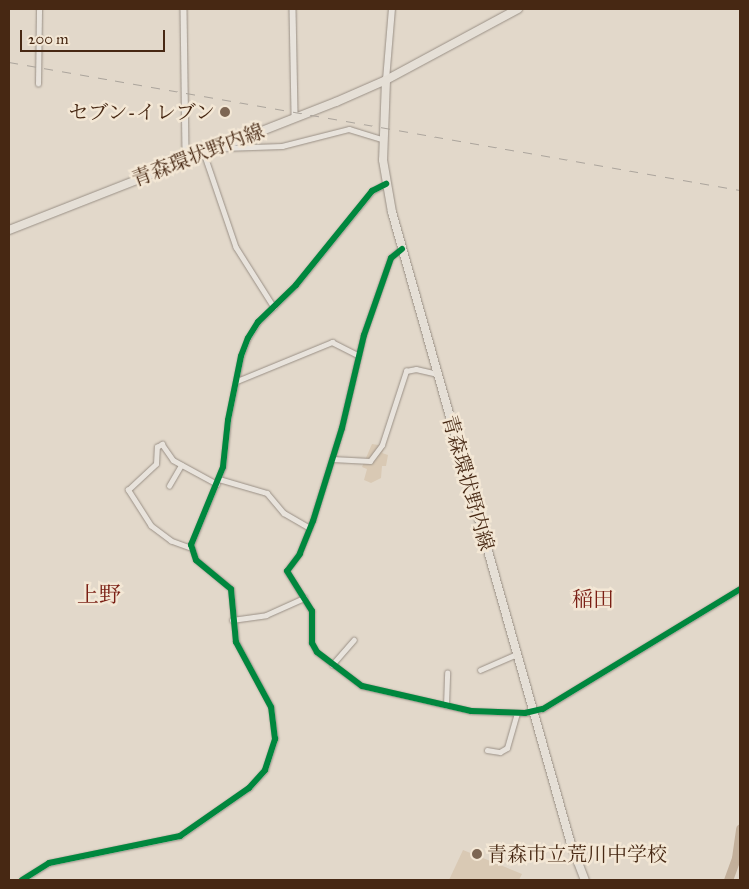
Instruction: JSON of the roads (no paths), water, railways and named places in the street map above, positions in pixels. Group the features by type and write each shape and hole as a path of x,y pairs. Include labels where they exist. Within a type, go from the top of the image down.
{"main road":[{"name":"青森環状野内線","path":"9,230 295,118 386,80 518,9"},
{"name":"青森環状野内線","path":"386,80 382,138 386,184 402,249 571,844 586,880"}],"street":[{"path":"38,84 39,9"},
{"path":"184,9 186,160"},
{"path":"293,9 295,118"},
{"path":"386,80 392,9"},
{"path":"220,147 282,146 349,128 382,138"},
{"path":"204,153 236,247 274,307"},
{"path":"190,548 202,510 218,481 245,344 258,322 296,285 372,191 386,184"},
{"path":"402,249 391,258 359,356 332,459 310,528 300,554 287,571 313,615 314,648 357,685 446,706 516,714 534,712 740,590"},
{"path":"238,381 332,342 359,356"},
{"path":"332,459 370,461 382,445 406,371 416,369 438,374"},
{"path":"22,880 49,863 180,836 240,795 261,776 274,745 273,714 263,689 239,648 232,620 231,589 200,564 190,548 171,541 151,526 128,490 156,464 160,444 165,445 173,460 180,464 218,481 267,494 284,513 310,528"},
{"path":"169,486 180,464"},
{"path":"232,620 266,615 304,598"},
{"path":"332,665 354,640"},
{"path":"480,670 517,654"},
{"path":"446,706 447,673"},
{"path":"487,750 500,752 507,748 516,714"}],"waterway":[{"path":"728,880 736,858 740,828"}],"railway":[{"path":"9,62 740,190"}],"place":[{"name":"セブン-イレブン","path":"225,112"},
{"name":"青森市立荒川中学校","path":"477,854"}],"district":[{"name":"上野","path":"99,595"},
{"name":"稲田","path":"593,599"}]}
